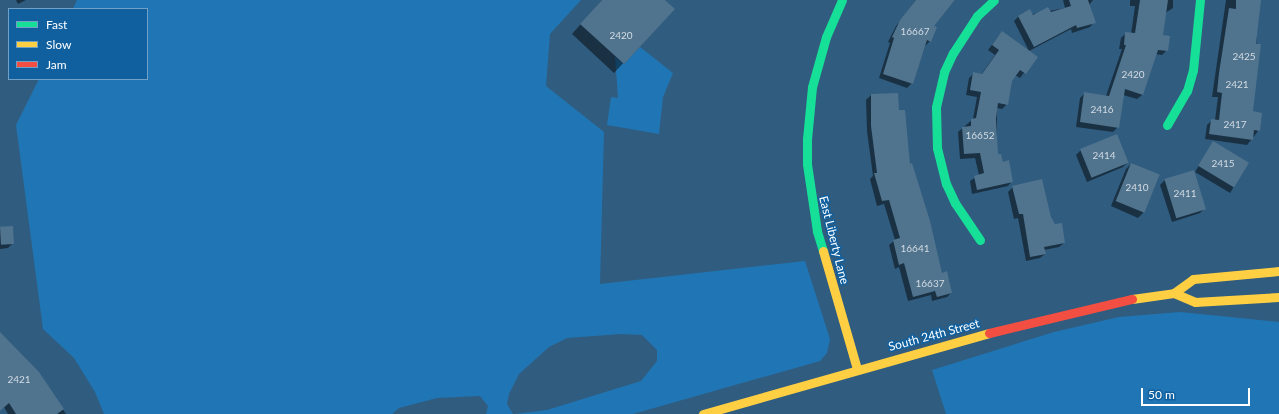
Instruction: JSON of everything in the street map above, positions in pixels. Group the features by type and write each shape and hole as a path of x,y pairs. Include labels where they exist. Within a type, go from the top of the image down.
{"street":[{"name":"East Liberty Lane","path":"842,0 826,37 812,88 807,139 807,164 817,231 857,369"},
{"path":"980,240 955,203 944,178 937,148 936,107 941,84 952,53 977,16 994,0"},
{"path":"1167,125 1187,91 1193,70 1200,0"},
{"name":"South 24th Street","path":"703,414 857,369 1075,310 1139,297 1174,293 1193,279 1279,271"},
{"path":"1174,293 1194,302 1279,297"}],"shaded area":[{"path":"77,0 581,0 550,34 546,86 604,132 600,284 805,261 830,339 827,353 820,361 633,414 515,414 547,410 641,381 657,361 657,350 642,335 621,334 567,338 549,347 519,374 509,394 507,404 513,414 486,414 488,406 480,396 437,398 399,408 392,414 104,414 95,392 74,358 43,329 16,125 38,80 148,80 148,8 73,8"},
{"path":"640,47 673,73 663,97 659,134 607,125 611,97 618,98 615,57 624,64"},
{"path":"1180,312 1279,322 1279,414 946,414 932,370 1054,332 1119,317"}],"building":[{"path":"602,0 665,0 675,9 624,64 580,24"},
{"path":"916,0 955,0 934,26 937,27 931,42 927,40 913,84 883,74 894,38 892,37 900,20"},
{"path":"1069,0 1088,0 1096,23 1077,28 1076,25 1034,47 1018,16 1030,9 1033,15 1048,7 1051,12 1071,6"},
{"path":"1140,0 1168,0 1163,35 1170,36 1168,51 1158,50 1143,95 1125,89 1119,128 1080,122 1084,92 1109,96 1126,45 1124,45 1125,32 1135,33"},
{"path":"1236,0 1261,0 1256,44 1261,44 1253,111 1262,113 1260,131 1254,130 1253,140 1209,134 1211,119 1219,120 1222,93 1217,92 1219,73 1229,8 1236,9"},
{"path":"1002,31 1038,57 1026,74 1020,70 1012,81 1008,105 998,103 996,119 998,154 1001,154 1003,162 1009,160 1013,182 977,190 974,176 984,173 980,153 964,154 962,127 971,126 971,119 976,118 981,92 970,90 973,72 982,74 999,50 992,45"},
{"path":"898,93 899,110 905,110 910,164 912,163 930,221 942,273 947,271 952,293 937,297 935,291 913,297 904,263 899,265 893,240 900,238 889,200 882,201 874,173 877,173 871,126 871,94"},
{"path":"1117,134 1129,163 1092,178 1080,149"},
{"path":"1213,141 1249,163 1234,187 1198,166"},
{"path":"1131,163 1160,175 1144,213 1116,201"},
{"path":"1194,170 1206,209 1176,218 1164,179"},
{"path":"1042,179 1051,217 1055,224 1062,223 1065,243 1044,247 1046,254 1030,257 1023,214 1019,214 1012,186"},
{"path":"13,226 14,244 1,245 0,227"},
{"path":"0,332 39,372 64,409 57,414 16,414 9,403 0,411"}],"traffic: fast":[{"path":"823,251 817,231 807,164 807,139 812,87 826,37 842,0"},
{"path":"980,240 955,203 946,184 937,148 936,107 944,72 953,53 977,16 994,0"},
{"path":"1167,125 1187,91 1193,70 1200,0"}],"traffic: slow":[{"path":"823,251 857,369"},
{"path":"1132,299 1174,293 1193,279 1279,271"},
{"path":"1174,293 1195,302 1279,297"},
{"path":"703,414 989,333"}],"traffic: jam":[{"path":"989,333 1132,299"}]}
